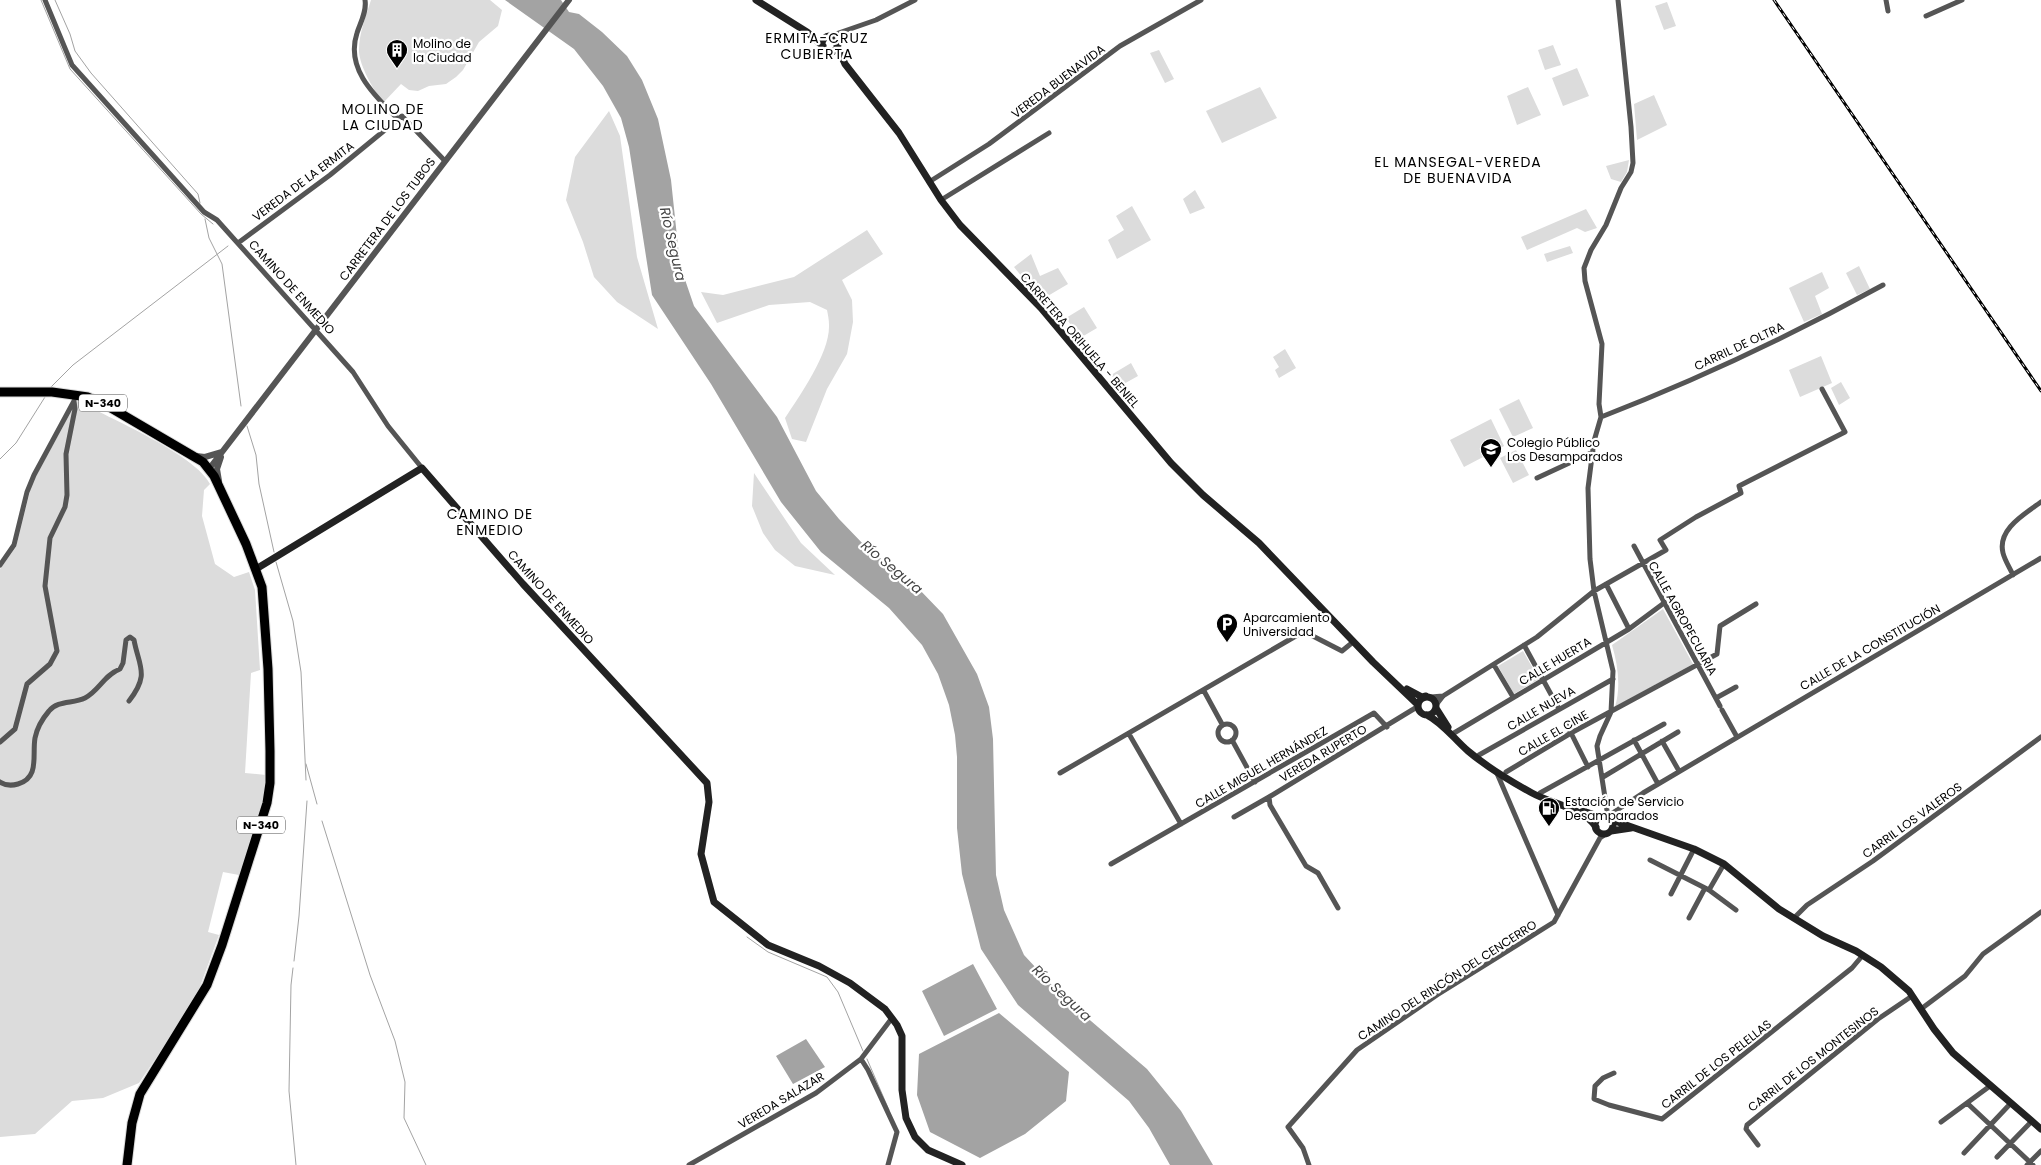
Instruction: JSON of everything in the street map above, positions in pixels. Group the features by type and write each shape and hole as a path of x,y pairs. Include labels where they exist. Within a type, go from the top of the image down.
{"highway":[{"name":"N-340","path":"0,392 52,392 106,405 193,456 209,469 219,484 256,569 263,600 268,669 270,769 267,803 222,946 207,985 140,1094 132,1123 127,1165"}],"main road":[{"path":"756,0 808,32 825,50 834,50 837,44 835,38 808,32"},
{"path":"823,46 823,41 828,36"},
{"name":"CARRETERA ORIHUELA - BENIEL","path":"837,44 845,64"},
{"name":"CARRETERA ORIHUELA - BENIEL","path":"830,51 845,64 899,133 929,182 960,226 1060,330 1171,463 1203,495 1259,543 1405,687 1415,694 1428,697"},
{"path":"256,569 422,468"},
{"name":"CAMINO DE ENMEDIO","path":"422,468 523,584 707,784 709,802 701,854 714,902 768,945 819,966 850,983 878,1002 892,1018 902,1036 902,1090 906,1118 915,1137 928,1150 962,1165"},
{"name":"CARRETERA ORIHUELA - BENIEL","path":"1282,566 1290,577 1353,642 1417,705"},
{"path":"1632,828 1600,832 1588,818 1546,800 1496,771 1469,752 1441,725 1427,715 1422,714 1417,705 1420,699 1428,697 1436,706 1443,722 1479,755 1540,792 1582,811 1607,817 1632,828 1694,849 1724,864 1779,909 1823,936 1863,955 1881,967 1912,996 1953,1052 2041,1129"},
{"path":"1427,715 1432,713 1436,706"},
{"path":"1597,828 1597,821 1607,817"},
{"path":"1607,817 1613,824 1609,832"}],"street":[{"name":"CAMINO DE ENMEDIO","path":"45,0 72,65 197,205 217,220 317,330 360,381 388,426 422,468"},
{"path":"365,0 364,15 357,34 354,57 366,84 398,119 402,116 445,161"},
{"name":"CARRETERA DE LOS TUBOS","path":"209,469 569,0"},
{"path":"828,36 845,32 876,20 915,0"},
{"name":"VEREDA BUENAVIDA","path":"929,182 989,144 1120,46 1201,0"},
{"path":"1607,817 1598,742 1611,712 1613,679 1608,641 1594,591 1588,525 1588,488 1594,441 1600,416 1602,344 1585,281 1584,268 1621,188 1631,172 1633,163 1618,0"},
{"path":"1886,0 1888,10"},
{"path":"1926,16 1962,0"},
{"path":"837,44 845,32"},
{"name":"VEREDA DE LA ERMITA","path":"238,243 330,175 398,119"},
{"path":"941,200 1049,133"},
{"name":"CARRIL DE OLTRA","path":"1600,416 1716,368 1849,304 1883,285"},
{"path":"1436,706 1443,696 1524,645 1594,591 1666,550 1660,540 1741,493 1739,486 1844,432 1822,389"},
{"path":"0,565 14,545 27,492 34,475 76,397"},
{"path":"0,742 15,729 27,684 50,664 57,651 45,586 50,538 62,515 67,495 66,454 76,397"},
{"path":"193,456 205,457 223,451"},
{"name":"CARRETERA DE LOS TUBOS","path":"219,484 217,469 223,451"},
{"path":"1536,478 1593,452"},
{"path":"2013,575 2002,552 2003,539 2008,528 2041,502"},
{"name":"CALLE AGROPECUARIA","path":"1634,546 1642,565 1737,737"},
{"name":"CALLE DE LA CONSTITUCIÓN","path":"1607,817 1616,809 1679,771 2041,558"},
{"path":"1606,584 1629,629"},
{"name":"CALLE HUERTA","path":"1454,733 1629,629 1664,603"},
{"name":"CALLE EL CINE","path":"1506,772 1571,733 1717,654 1720,626 1756,604"},
{"path":"1060,773 1305,632 1342,651 1353,642"},
{"path":"0,782 6,786 13,786 22,783 28,778 33,772 35,762 35,738 45,716 55,706 84,699 91,695 112,672 120,669 124,663 126,640 130,637 134,640 142,673 136,690 129,700"},
{"path":"1524,645 1559,709"},
{"path":"1494,665 1513,697"},
{"name":"CALLE NUEVA","path":"1479,755 1613,679"},
{"path":"1716,698 1736,687"},
{"path":"1204,691 1222,724"},
{"path":"1428,697 1443,696"},
{"path":"1387,727 1417,705"},
{"name":"CALLE MIGUEL HERNÁNDEZ","path":"1111,864 1374,713 1387,727"},
{"path":"1228,723 1234,726 1236,732 1232,740 1226,742 1219,738 1217,732 1222,724 1228,723"},
{"path":"1540,792 1664,724"},
{"path":"1567,725 1588,767"},
{"name":"VEREDA RUPERTO","path":"1234,817 1387,727"},
{"path":"1603,777 1678,732"},
{"path":"1129,734 1181,824"},
{"name":"CARRIL LOS VALEROS","path":"1794,918 1807,905 1873,861 2041,737"},
{"path":"1232,740 1255,782"},
{"path":"1634,740 1658,784"},
{"path":"1662,741 1679,771"},
{"path":"1496,771 1524,832 1558,915"},
{"path":"1502,786 1510,779"},
{"path":"1269,797 1270,805 1306,866 1318,873 1338,908"},
{"path":"1597,828 1600,838 1609,832"},
{"name":"CAMINO DEL RINCÓN DEL CENCERRO","path":"1309,1165 1303,1148 1288,1127 1357,1050 1437,995 1554,922 1600,838"},
{"path":"1672,894 1694,849"},
{"path":"1650,860 1707,889 1736,910"},
{"path":"1689,918 1724,864"},
{"path":"1921,1009 1964,976 1983,954 2041,912"},
{"name":"CARRIL DE LOS PELELLAS","path":"1614,1073 1603,1078 1595,1086 1594,1099 1609,1105 1662,1119 1852,968 1863,955"},
{"name":"CARRIL DE LOS MONTESINOS","path":"1758,1145 1746,1129 1752,1120 1878,1019 1912,996"},
{"name":"VEREDA SALAZAR","path":"690,1165 816,1093 861,1059 892,1018"},
{"path":"861,1059 897,1132 888,1165"},
{"path":"1941,1122 1990,1086"},
{"path":"1967,1103 2030,1164 2041,1151"},
{"path":"1964,1152 2011,1103"},
{"path":"1997,1157 2032,1121"}],"shaded area":[{"path":"371,0 490,0 502,10 498,26 479,42 463,70 456,77 446,84 429,86 418,91 409,90 401,84 383,103 361,63 359,50 360,37"},
{"path":"1667,2 1676,26 1664,30 1655,6"},
{"path":"1553,45 1561,65 1545,70 1538,50"},
{"path":"1159,50 1174,79 1165,83 1150,53"},
{"path":"1577,68 1589,96 1563,106 1552,78"},
{"path":"1260,87 1277,118 1222,143 1206,111"},
{"path":"1528,87 1541,115 1517,125 1507,96"},
{"path":"1654,95 1667,125 1637,140 1634,104"},
{"path":"609,111 620,136 637,257 658,329 617,302 594,277 583,242 566,200 575,157"},
{"path":"1629,160 1627,172 1621,182 1611,179 1606,166"},
{"path":"1195,190 1205,208 1190,214 1183,199"},
{"path":"1132,206 1151,240 1117,259 1108,240 1124,230 1116,216"},
{"path":"1586,209 1597,228 1585,232 1577,228 1527,250 1521,237"},
{"path":"867,230 883,254 842,280 852,300 853,322 847,354 827,389 806,442 792,439 785,418 813,373 825,348 829,325 827,310 810,302 769,305 717,323 701,292 723,295 794,277"},
{"path":"1570,246 1573,253 1547,262 1544,254"},
{"path":"1031,254 1040,276 1058,268 1068,284 1041,300 1014,267"},
{"path":"1859,266 1870,289 1857,295 1846,273"},
{"path":"1822,272 1829,288 1815,296 1822,314 1804,322 1789,288"},
{"path":"1084,307 1097,328 1080,338 1066,318"},
{"path":"1285,349 1296,368 1279,378 1275,370 1279,367 1273,357"},
{"path":"1821,356 1832,383 1800,397 1789,370"},
{"path":"1131,363 1138,376 1120,386 1111,375"},
{"path":"1841,382 1850,398 1839,405 1831,388"},
{"path":"1519,399 1533,428 1513,437 1499,409"},
{"path":"77,401 170,449 202,473 210,484 204,490 202,516 215,564 234,577 249,572 255,590 260,670 251,673 245,773 266,775 265,788 256,825 239,875 223,872 208,932 219,935 195,1000 139,1083 103,1098 72,1101 35,1134 0,1137 0,569 16,547 32,483"},
{"path":"1491,419 1504,446 1464,467 1450,440"},
{"path":"1516,450 1529,475 1513,483 1500,458"},
{"path":"754,473 801,543 835,575 795,566 775,550 763,533 752,506"},
{"path":"1663,609 1693,664 1615,707 1618,692 1618,676 1612,645"},
{"path":"1523,651 1539,679 1514,694 1498,666"}],"water":[{"name":"Río Segura","path":"505,0 561,0 569,12 579,14 602,32 627,56 642,80 658,119 671,180 680,265 694,306 777,417 816,491 866,547 917,587 943,614 977,674 989,707 993,739 996,875 1004,910 1024,955 1063,997 1147,1069 1181,1111 1213,1165 1170,1165 1149,1128 1129,1101 1018,1005 981,949 962,874 957,828 957,757 955,735 949,705 938,674 922,645 889,608 821,552 781,502 711,384 652,295 629,147 621,118 603,86 574,49"},
{"path":"973,964 997,1009 944,1036 922,991"},
{"path":"999,1013 1069,1072 1066,1101 1025,1134 980,1158 930,1132 917,1095 919,1054"},
{"path":"806,1039 825,1067 793,1084 776,1056"}],"waterway":[{"path":"41,0 70,69 201,214 213,224"},
{"path":"55,0 70,34 75,51 91,73 198,194 200,203"},
{"path":"205,219 209,238 222,264 241,406"},
{"path":"51,387 73,365 228,246"},
{"path":"0,459 16,443 45,397"},
{"path":"247,426 256,455 259,484 274,552"},
{"path":"276,562 293,621 301,672 306,780"},
{"path":"306,764 317,804"},
{"path":"294,961 307,801"},
{"path":"322,821 370,975 395,1041 405,1082 404,1118 426,1165"},
{"path":"747,937 768,952 827,977 838,992 863,1051"},
{"path":"293,968 289,1091 296,1165"},
{"path":"867,1059 889,1110"}],"railway":[{"path":"1774,0 2041,391"}],"place":[{"name":"Molino de la Ciudad","path":"397,69"},
{"name":"Colegio Público Los Desamparados","path":"1491,468"},
{"name":"Aparcamiento Universidad","path":"1227,643"},
{"name":"Estación de Servicio Desamparados","path":"1549,827"}],"district":[{"name":"ERMITA-CRUZ CUBIERTA","path":"817,46"},
{"name":"MOLINO DE LA CIUDAD","path":"383,118"},
{"name":"EL MANSEGAL-VEREDA DE BUENAVIDA","path":"1458,170"},
{"name":"CAMINO DE ENMEDIO","path":"490,522"}]}
